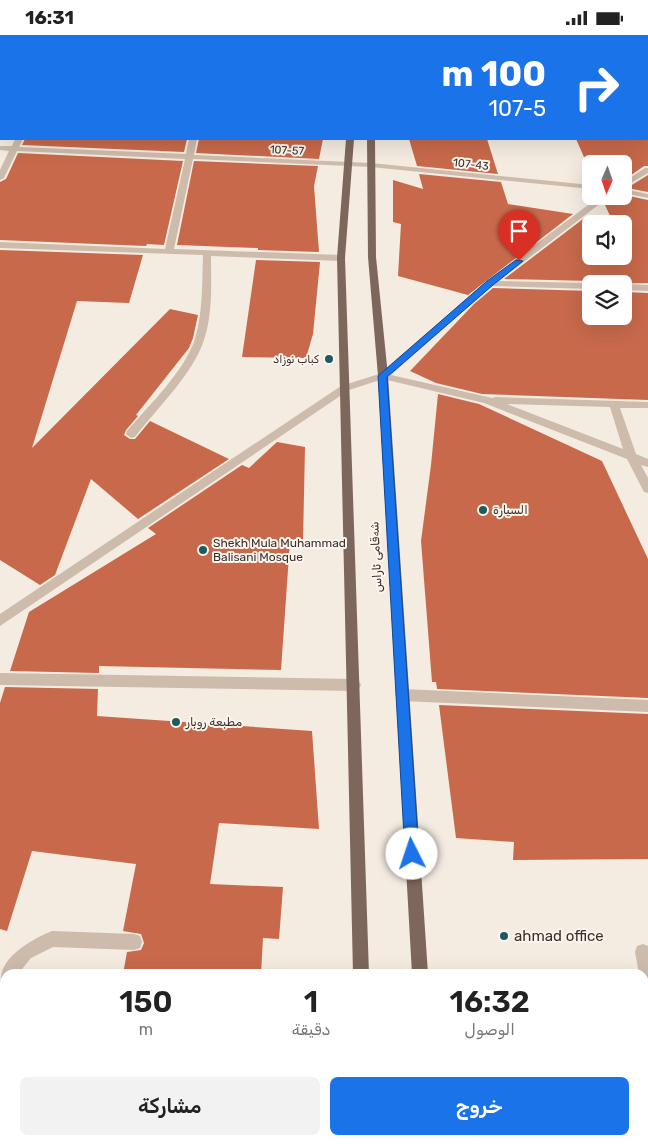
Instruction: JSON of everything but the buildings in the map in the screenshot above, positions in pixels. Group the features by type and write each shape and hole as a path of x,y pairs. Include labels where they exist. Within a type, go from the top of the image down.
{"main road":[{"name":"شەقامی ئاراس","path":"350,140 341,258 361,969"},
{"name":"شەقامی ئاراس","path":"371,140 372,257 383,376 420,969"}],"street":[{"path":"0,178 18,140"},
{"path":"169,251 193,140"},
{"name":"107-57","path":"0,148 349,165"},
{"name":"107-43","path":"349,165 371,165 582,186"},
{"path":"632,180 648,170"},
{"path":"632,193 648,196"},
{"path":"0,621 345,388 383,376 490,283 594,205"},
{"path":"0,245 341,258"},
{"path":"131,434 186,365 199,342 204,319 206,253"},
{"path":"490,283 582,286"},
{"path":"632,287 648,288"},
{"path":"383,376 487,400 648,463"},
{"path":"487,400 648,405"},
{"path":"614,404 631,456 648,489"},
{"path":"0,679 354,685"},
{"path":"402,695 648,706"},
{"path":"11,969 25,952 52,939 134,942"},
{"path":"643,952 647,969"}],"place":[{"name":"كباب نوزاد","path":"329,359"},
{"name":"السيارة","path":"483,510"},
{"name":"Shekh Mula Muhammad Balisani Mosque","path":"203,550"},
{"name":"مطبعة روبار","path":"176,722"},
{"name":"ahmad office","path":"504,936"}],"route":[{"path":"412,854 383,376 490,283 519,261"}]}
